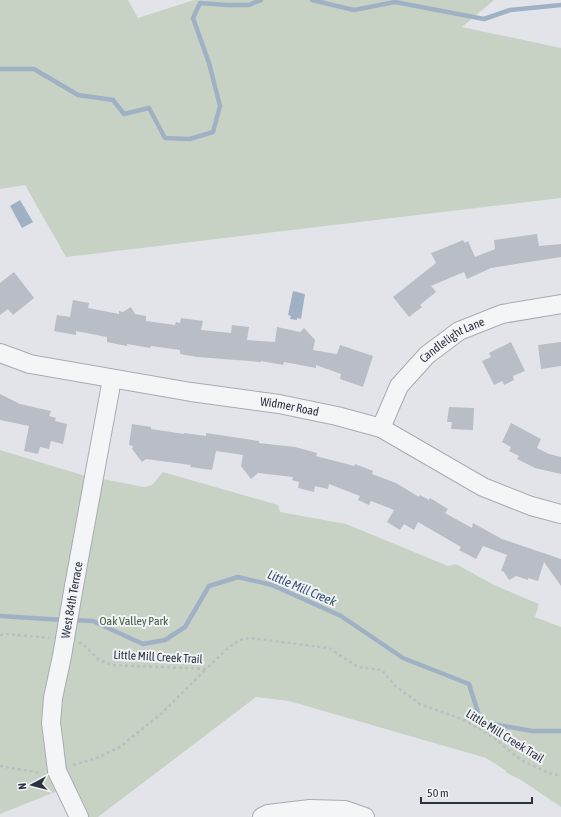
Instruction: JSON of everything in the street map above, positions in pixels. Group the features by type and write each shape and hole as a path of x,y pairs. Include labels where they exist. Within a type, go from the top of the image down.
{"street":[{"name":"Candlelight Lane","path":"381,428 399,386 427,355 459,331 502,314 561,304"},
{"name":"Widmer Road","path":"0,353 30,364 191,392 279,404 337,416 381,428 483,487 531,506 561,514"},
{"name":"West 84th Terrace","path":"79,817 57,771 51,723 53,698 62,656 112,379"},
{"path":"262,817 268,814 310,809 345,810 366,817"}],"path":[{"path":"0,635 6,634 54,639"},
{"name":"Little Mill Creek Trail","path":"75,642 82,643 99,660 113,665 206,669 238,640 250,638 329,648 358,667 382,670 395,686 420,704 464,720 493,737 521,760 549,773 561,776"},
{"path":"0,766 45,774 94,759 120,747 163,712 206,669"}],"green space":[{"path":"0,0 128,0 138,18 194,0 494,0 462,27 561,48 561,198 66,257 25,185 0,189"},
{"name":"Oak Valley Park","path":"0,450 82,475 144,487 152,485 163,472 278,505 280,512 346,524 448,566 456,564 494,585 539,604 535,617 561,627 561,807 486,758 289,701 256,697 98,817 87,817 70,786 0,814"}],"water":[{"path":"20,200 33,222 22,228 10,206"},
{"path":"293,291 305,294 301,319 297,318 297,320 290,319 291,316 288,315"}],"building":[{"path":"537,234 539,246 561,244 561,257 491,268 467,279 464,272 431,286 436,292 420,305 422,307 409,317 393,297 436,263 431,253 463,240 465,243 468,241 475,257 495,249 494,240"},
{"path":"14,272 34,298 13,315 8,309 0,315 0,283"},
{"path":"73,300 89,303 88,308 119,314 119,311 123,312 131,307 135,314 146,316 146,321 175,325 176,322 180,323 181,318 203,321 201,330 231,333 232,325 249,327 247,340 275,342 277,327 300,332 304,328 315,340 313,350 337,354 340,345 373,356 363,387 340,379 341,374 316,365 316,368 284,362 283,365 261,361 197,357 180,354 180,350 151,346 150,348 127,344 127,346 107,342 107,337 76,331 76,335 54,331 57,315 70,317"},
{"path":"511,342 525,371 513,376 514,380 504,385 502,381 494,385 482,361 491,357 489,353"},
{"path":"561,342 561,366 541,369 538,345"},
{"path":"0,394 20,404 51,411 49,416 56,418 55,421 67,424 63,444 51,441 49,449 40,447 38,454 24,451 29,426 0,420"},
{"path":"449,407 474,408 473,430 451,429 452,422 447,422"},
{"path":"511,423 541,439 537,448 549,454 561,457 561,474 535,468 517,459 519,456 509,451 511,447 502,442"},
{"path":"132,424 151,427 151,429 184,434 206,436 206,433 259,441 259,443 295,447 317,453 316,456 354,466 355,464 373,471 372,474 396,483 419,497 420,495 429,500 430,498 448,509 445,513 472,528 473,523 502,539 561,559 561,586 544,562 538,581 528,578 528,580 516,576 509,580 504,572 501,571 507,555 483,546 476,559 459,550 461,547 418,522 414,530 404,524 400,530 387,522 394,510 371,501 369,505 358,500 360,496 329,484 328,489 315,486 314,492 298,488 299,482 292,480 293,477 258,473 251,479 241,466 243,455 216,451 212,470 190,467 191,465 146,459 142,462 132,449 133,446 129,445"}],"waterway":[{"path":"0,69 34,69 78,95 113,100 124,114 149,108 165,138 190,139 213,132 220,106 209,63 193,18 200,3 249,5 261,0"},
{"path":"312,0 354,10 395,2 484,19 510,10 561,5"},
{"name":"Little Mill Creek","path":"71,620 93,621 143,644 165,640 185,627 209,586 238,577 272,585 341,616 403,658 469,684 481,722 532,731 561,731"},
{"name":"Little Mill Creek","path":"0,616 64,620"}]}
